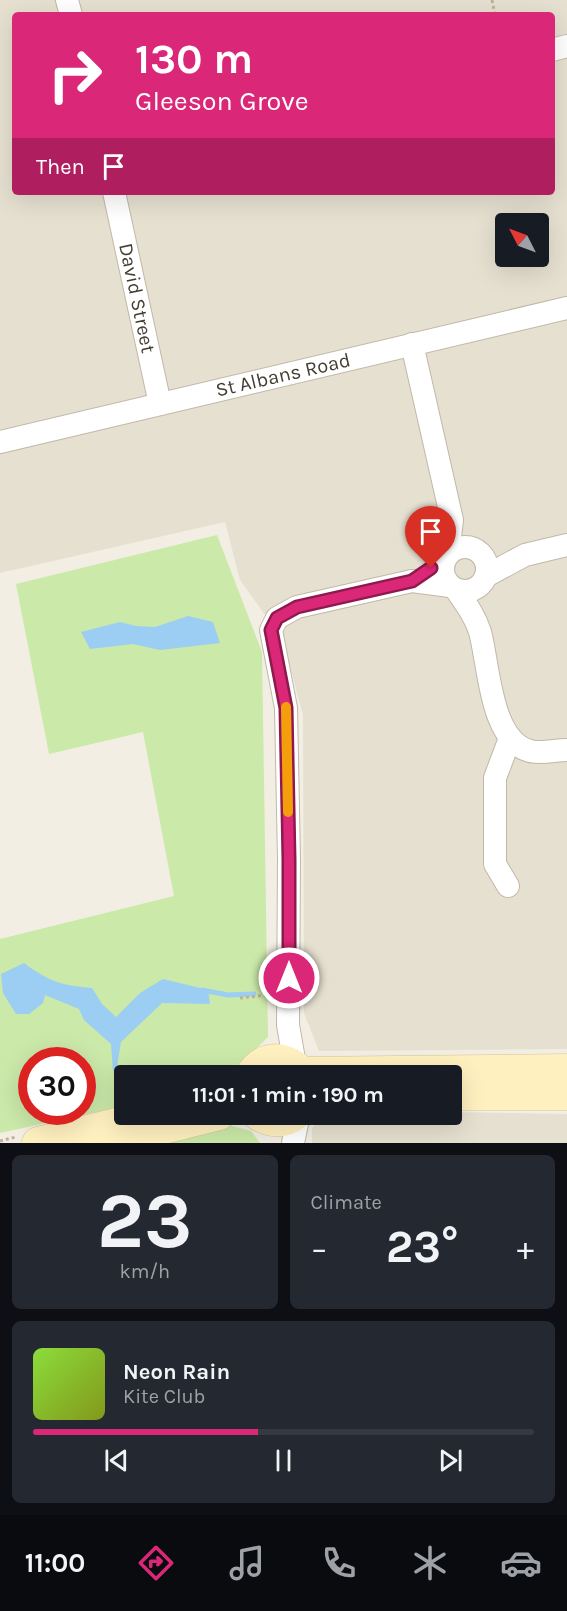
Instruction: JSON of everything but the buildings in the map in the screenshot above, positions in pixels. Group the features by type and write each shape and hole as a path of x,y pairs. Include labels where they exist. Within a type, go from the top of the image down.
{"street":[{"name":"David Street","path":"115,195 160,404"},
{"name":"St Albans Road","path":"0,442 567,308"},
{"path":"412,344 452,520 442,570 471,611 479,630 502,728 519,746 531,752 567,750"},
{"path":"452,520 487,567 479,630"},
{"path":"284,1065 288,1025 289,860 286,708 271,630 277,618 297,607 412,581 474,589 484,580 525,555 567,544"},
{"path":"412,581 456,548 525,555"},
{"path":"508,886 495,864 495,778 510,738"},
{"path":"462,1070 567,1070"},
{"path":"462,1094 567,1094"},
{"path":"38,1143 114,1124"},
{"path":"103,1143 175,1125"},
{"path":"293,1143 295,1125"}],"path":[{"path":"240,998 278,993"}],"shaded area":[{"path":"0,0 567,0 567,1049 319,1051 304,1013 303,715 283,640 240,580 225,522 0,573"},
{"path":"462,1112 567,1114 567,1143 312,1143 312,1128 315,1125 462,1125"}],"green space":[{"path":"217,535 262,652 268,1037 239,1065 114,1065 114,1108 96,1112 96,1047 18,1047 18,1125 37,1125 0,1133 0,939 174,896 143,732 49,754 16,584"},
{"path":"228,1125 251,1131 260,1143 170,1143"}],"water":[{"path":"188,616 213,622 220,643 160,650 133,644 90,649 81,632 120,622 155,627"},
{"path":"24,963 56,982 92,988 102,1004 116,1017 140,993 163,979 208,990 210,1004 162,1003 121,1042 114,1071 111,1044 84,1020 79,1009 45,995 43,1003 29,1014 16,1014 3,993 1,974"}],"waterway":[{"path":"202,990 228,995 254,994"}],"slow traffic":[{"path":"286,707 288,812"}],"route":[{"path":"289,978 286,708 271,630 277,618 297,607 412,581 431,568"}]}
